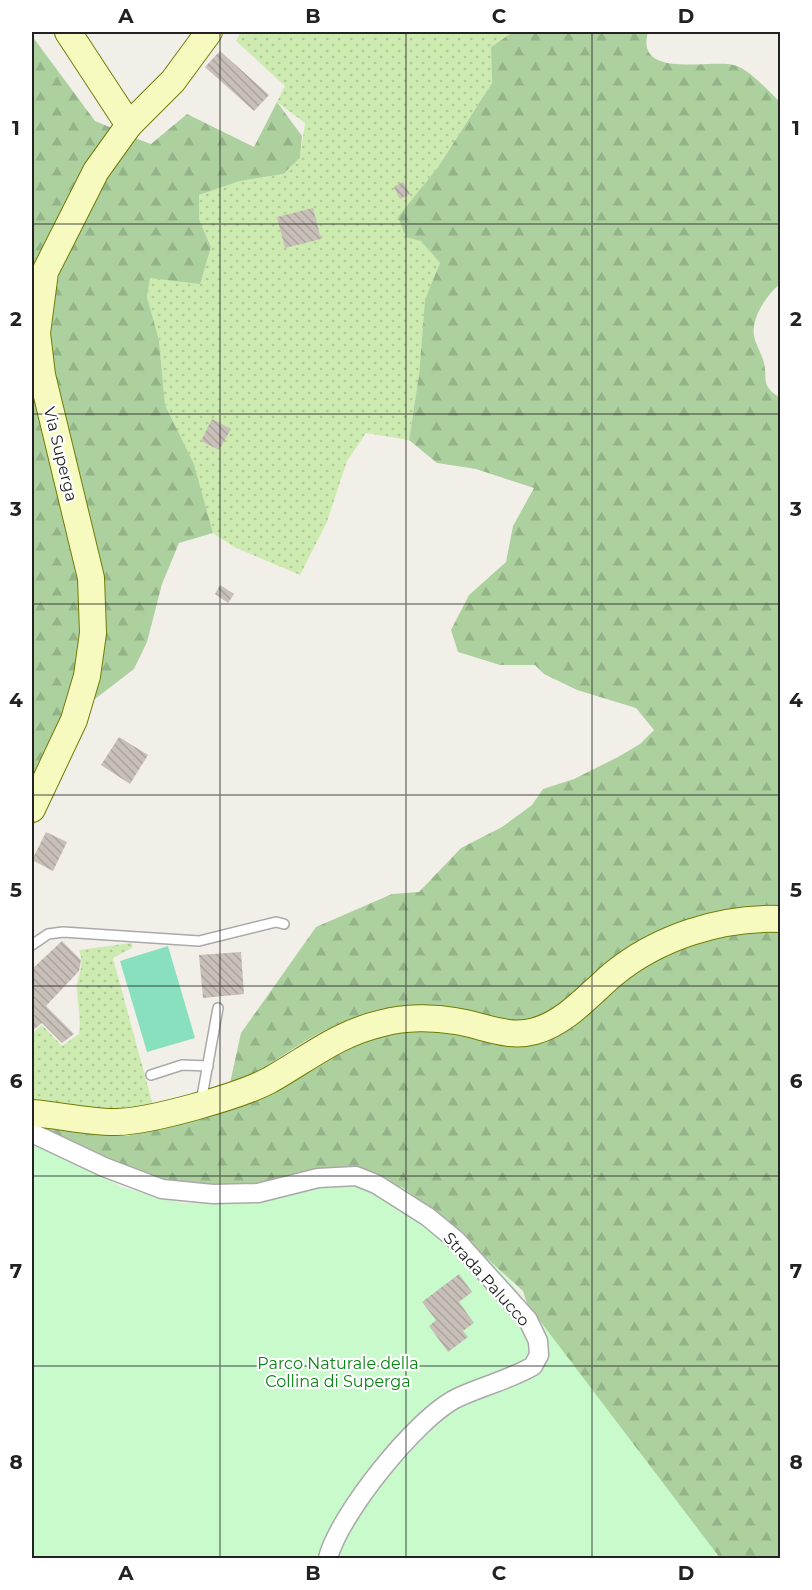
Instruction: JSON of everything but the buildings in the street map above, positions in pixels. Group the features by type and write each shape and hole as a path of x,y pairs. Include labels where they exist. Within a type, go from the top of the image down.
{"street":[{"path":"68,32 129,124"},
{"name":"Via Superga","path":"32,809 74,720 87,676 93,633 91,578 42,375 37,333 45,272 96,171 129,124 173,81 209,32"},
{"path":"32,1113 117,1122 201,1104 269,1080 342,1036 384,1022 424,1018 455,1020 510,1034 536,1030 569,1012 645,951 682,935 712,927 756,918 780,919"},
{"name":"Strada Palucco","path":"32,1133 104,1167 162,1189 213,1194 258,1193 318,1178 356,1176 376,1184 428,1217 457,1241 528,1320 538,1341 539,1355 534,1366 456,1399 439,1409 400,1448 350,1512 332,1542 328,1558"}],"lane":[{"path":"32,945 48,934 63,932 199,940 276,922 284,924"},
{"path":"201,1104 218,1008"},
{"path":"151,1075 182,1065 208,1066"}],"green space":[{"path":"241,32 513,32 491,47 492,83 438,167 422,187 421,241 440,263 425,299 419,375 409,440 366,433 347,461 327,522 300,575 234,547 213,533 194,464 165,405 159,340 147,297 150,277 200,283 211,247 199,219 199,195 240,181 283,174 300,158 305,123 277,102 285,86 236,41"},
{"path":"513,32 648,32 647,47 653,57 664,62 679,64 737,66 754,77 780,102 780,284 770,294 757,314 754,336 764,363 767,386 780,398 780,907 757,907 711,914 667,929 646,939 607,964 554,1007 523,1021 491,1022 386,1011 359,1016 301,1044 228,1092 241,1033 316,927 392,894 419,892 461,848 502,827 532,805 543,789 574,779 618,757 640,744 654,730 636,708 577,690 544,674 535,665 500,665 458,652 451,630 469,595 506,562 513,526 534,488 476,469 437,463 409,440 419,375 425,299 440,263 421,241 406,237 398,217 438,167 492,83 491,47"},
{"path":"32,36 95,121 119,131 38,270 84,579 85,688 32,793"},
{"path":"277,102 302,136 300,158 283,174 240,181 199,195 199,219 211,247 200,284 150,278 147,297 159,340 165,405 194,464 213,533 179,543 162,584 147,642 134,669 95,699 96,589 67,460 44,312 72,224 130,136 151,144 187,114 254,147"},
{"path":"757,929 780,930 780,1558 336,1558 544,1358 523,1291 443,1219 356,1174 255,1193 163,1186 61,1149 35,1122 88,1134 127,1136 257,1100 346,1046 386,1033 424,1029 453,1031 491,1041 621,982 651,960 686,945"},
{"path":"131,943 133,947 113,958 154,1109 118,1115 32,1105 32,1033 42,1025 62,1046 79,1034 77,986 81,957 79,950"},
{"path":"168,946 195,1038 147,1052 120,961"},
{"name":"Parco Naturale della Collina di Superga","path":"32,1133 121,1187 181,1203 255,1204 315,1185 402,1187 453,1225 509,1280 720,1558 32,1558"}]}
